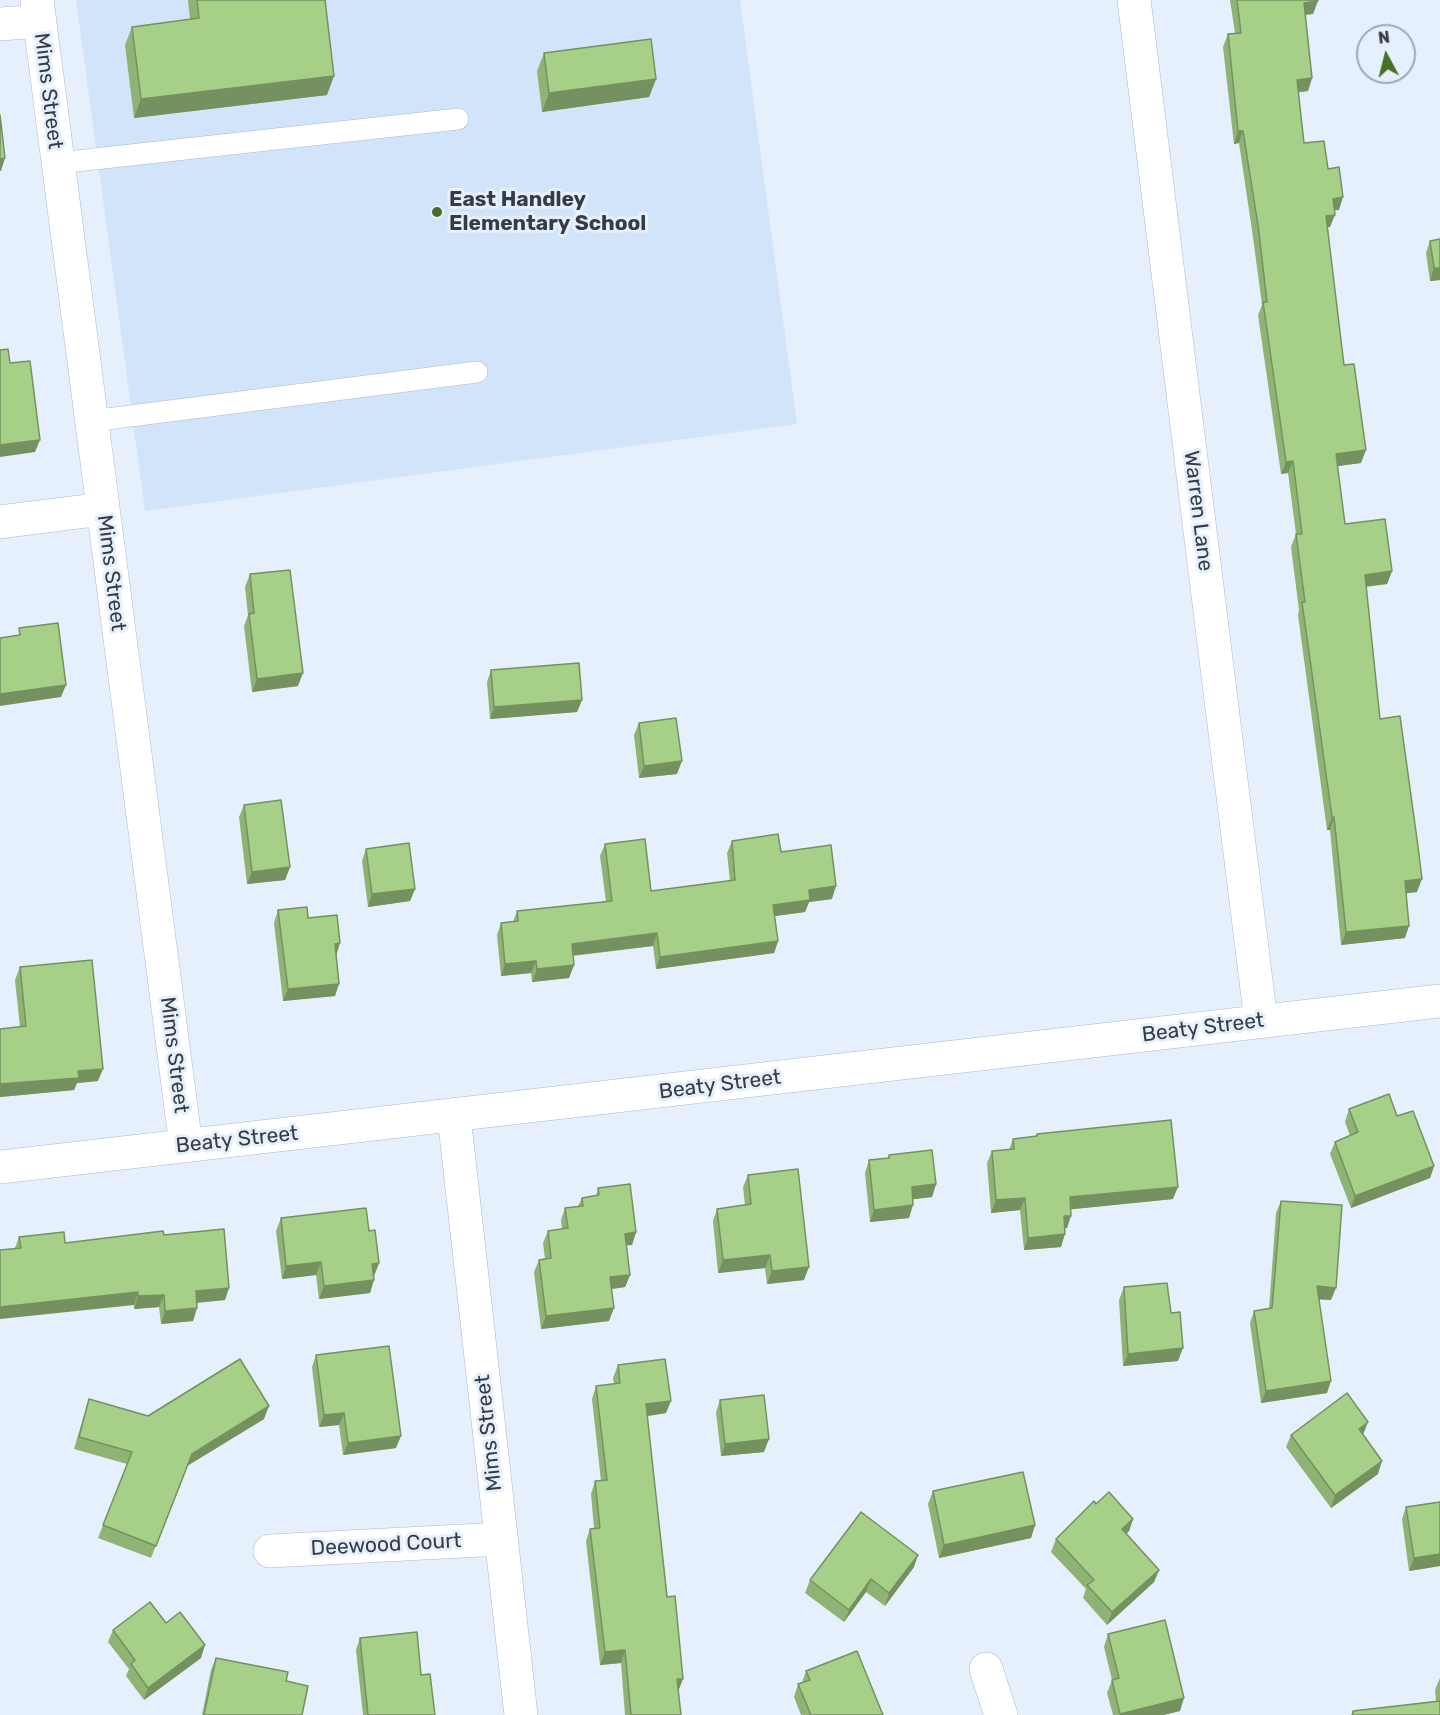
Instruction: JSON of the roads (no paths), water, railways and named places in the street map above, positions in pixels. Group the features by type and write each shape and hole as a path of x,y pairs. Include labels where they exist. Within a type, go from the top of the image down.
{"street":[{"name":"Warren Lane","path":"1134,0 1261,1021"},
{"path":"0,24 38,11"},
{"name":"Mims Street","path":"38,11 186,1146"},
{"path":"0,522 103,509"},
{"name":"Beaty Street","path":"0,1167 1440,1001"},
{"name":"Mims Street","path":"454,1116 521,1715"},
{"name":"Deewood Court","path":"270,1551 501,1539"},
{"path":"986,1669 1001,1715"}],"lane":[{"path":"58,163 458,119"},
{"path":"92,421 477,372"}],"place":[{"name":"East Handley Elementary School","path":"437,212"}]}
